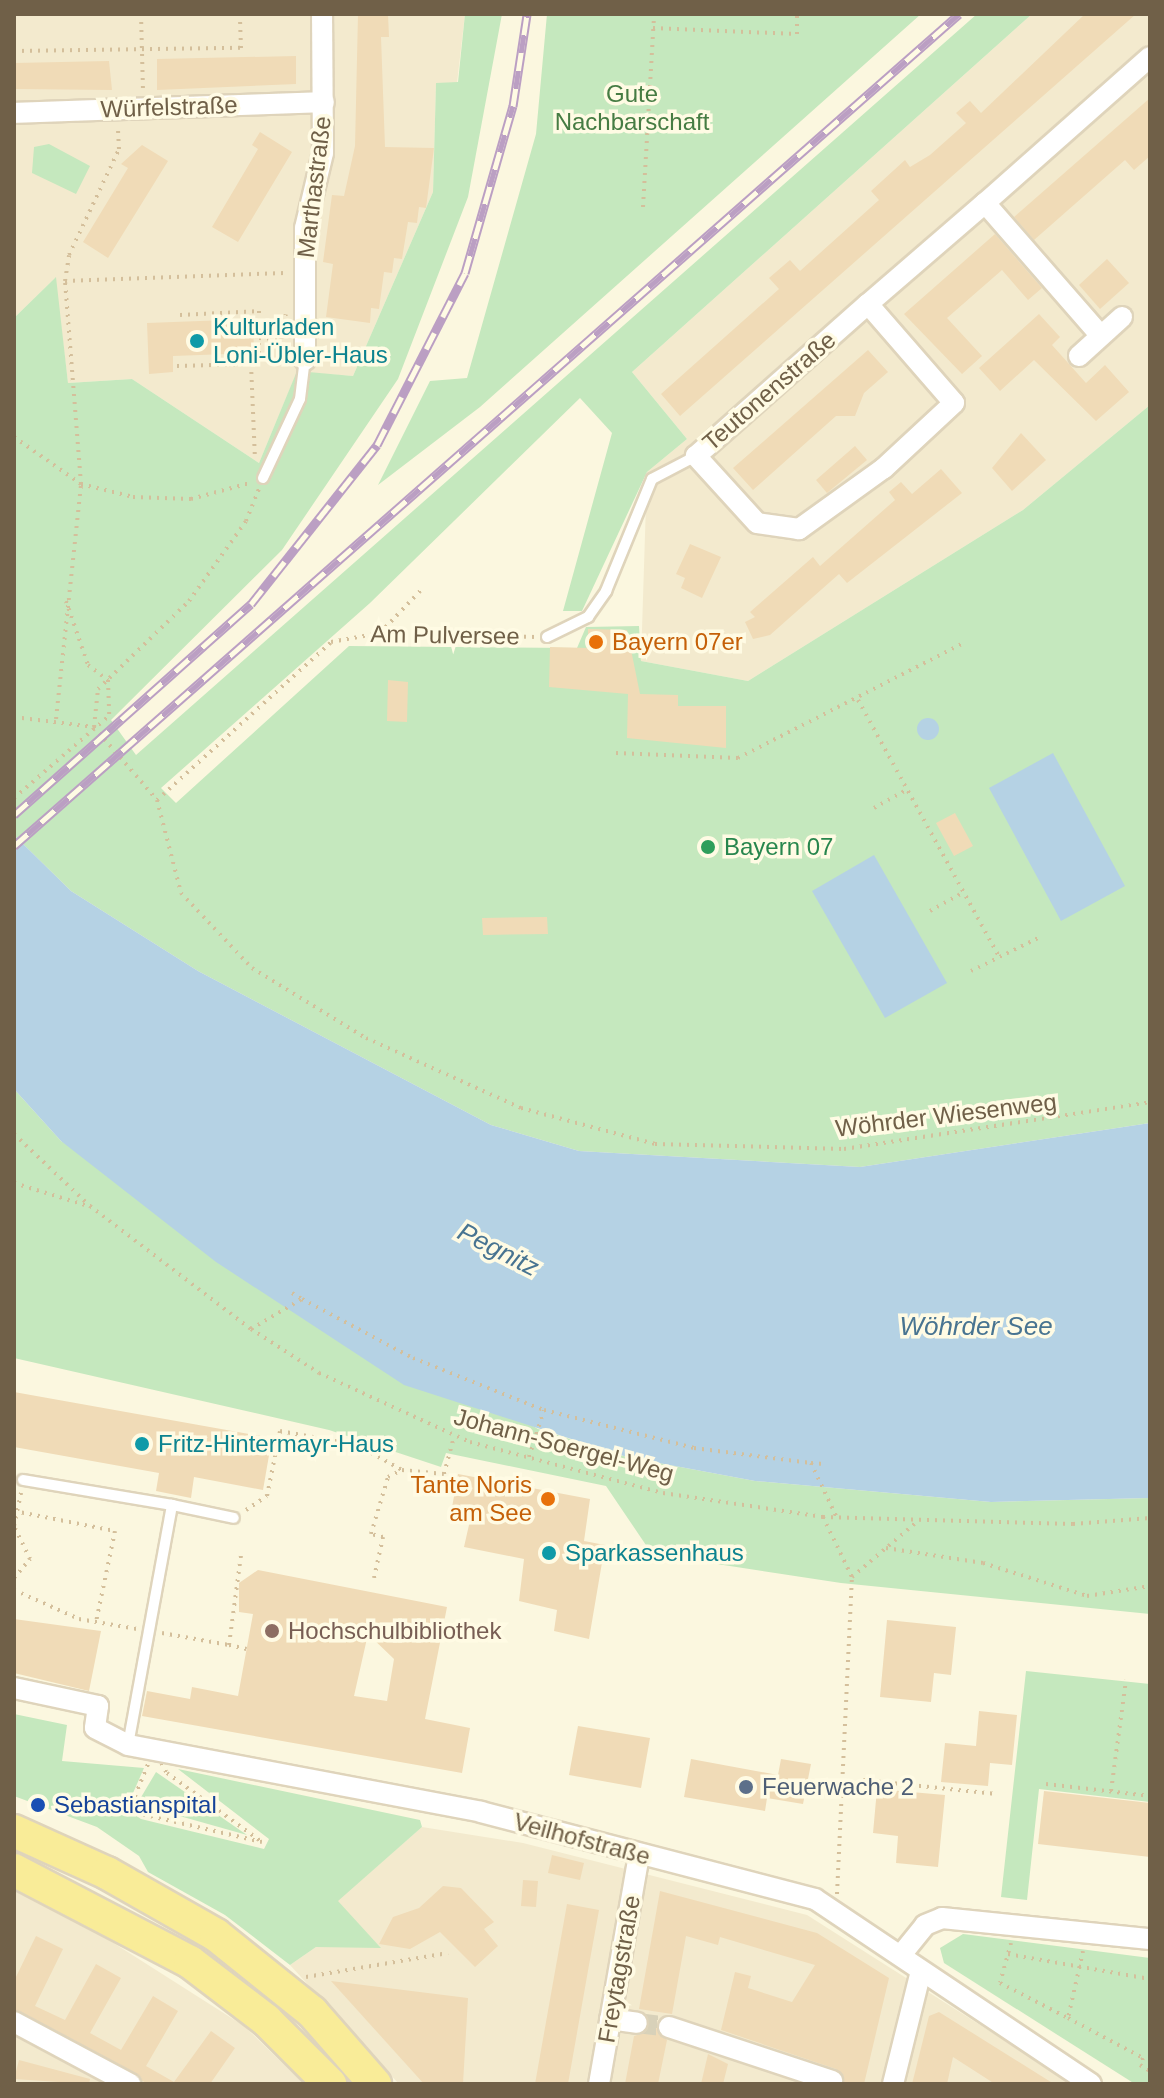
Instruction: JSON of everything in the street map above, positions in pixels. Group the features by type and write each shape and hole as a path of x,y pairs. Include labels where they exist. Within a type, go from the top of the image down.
{"main road":[{"path":"14,1831 171,1908 294,1996 375,2084"},
{"path":"14,1870 190,1962 266,2020 330,2084"}],"street":[{"name":"Marthastraße","path":"305,360 304,272 324,102 322,14"},
{"name":"Teutonenstraße","path":"868,304 954,403 884,468 799,529 757,523 696,456 868,304 985,203 1150,57"},
{"name":"Würfelstraße","path":"14,113 324,102"},
{"path":"985,203 1101,336"},
{"path":"1079,356 1122,317"},
{"name":"Veilhofstraße","path":"14,1688 98,1706 95,1728 128,1745 481,1812 836,1909 921,1971 1091,2084"},
{"name":"Freytagstraße","path":"599,2084 639,1854"},
{"path":"901,1955 925,1925 942,1918 1150,1939"},
{"path":"893,2084 921,1971"},
{"path":"610,2019 637,2023"},
{"path":"14,2022 130,2084"},
{"path":"669,2027 832,2081"}],"lane":[{"path":"263,478 300,399 305,360"},
{"name":"Am Pulversee","path":"547,637 588,617 606,591 652,479 696,456"},
{"path":"23,1480 234,1518"},
{"path":"128,1745 172,1505"}],"path":[{"path":"141,14 143,109"},
{"path":"14,51 241,48 240,14"},
{"path":"643,207 654,14"},
{"path":"653,28 797,34 797,14"},
{"path":"56,719 65,598 81,484 65,281 69,255 119,149 117,109"},
{"path":"65,281 304,272"},
{"path":"177,366 259,364 259,311 180,315"},
{"path":"259,338 281,339 282,314"},
{"path":"14,717 56,719 94,727 98,689 189,601 246,521 263,478 253,455 251,364"},
{"path":"14,437 81,484 133,497 191,499 263,478"},
{"path":"380,633 421,590"},
{"path":"65,598 88,665 108,680"},
{"name":"Am Pulversee","path":"157,800 331,642 380,633 547,637"},
{"path":"616,753 738,758 858,700 962,644"},
{"path":"14,798 109,716 108,680"},
{"path":"858,700 999,957"},
{"name":"Wöhrder Wiesenweg","path":"94,727 157,800 181,893 252,968 441,1076 582,1129 655,1144 844,1149 1150,1102"},
{"path":"874,808 907,790"},
{"path":"930,911 964,893"},
{"path":"971,971 1042,936"},
{"name":"Johann-Soergel-Weg","path":"14,1134 90,1206 251,1329 319,1373 454,1436 663,1493 823,1517 920,1520 1150,1518"},
{"path":"14,1183 90,1206"},
{"path":"292,1293 413,1358 544,1410 694,1448 824,1464"},
{"path":"251,1329 302,1299"},
{"path":"529,1457 544,1410"},
{"path":"234,1518 267,1496 280,1431 357,1445 402,1470 444,1474 454,1436"},
{"path":"811,1463 837,1518"},
{"path":"374,1578 383,1537 371,1534 376,1509 388,1477 402,1470"},
{"path":"14,1578 30,1559 14,1526 23,1480"},
{"path":"16,1511 115,1531 96,1622"},
{"path":"823,1517 852,1577 836,1909"},
{"path":"852,1577 920,1520"},
{"path":"886,1548 983,1563 1087,1596 1150,1586"},
{"path":"229,1645 241,1555"},
{"path":"14,1590 96,1622 247,1649"},
{"path":"1111,1791 1126,1680"},
{"path":"150,1770 129,1811 262,1842 167,1773 154,1749"},
{"path":"863,1780 996,1794"},
{"path":"1046,1784 1150,1796"},
{"path":"991,1995 1000,1983 1012,1926"},
{"path":"1068,2018 1083,1971 1081,1931"},
{"path":"294,1996 310,1972 448,1953"},
{"path":"1008,1954 1083,1971 1150,1979"},
{"path":"1000,1983 1143,2058 1140,2065 1150,2071"}],"shaded area":[{"path":"14,14 465,14 457,83 436,84 433,192 353,376 297,372 259,463 132,379 68,383 55,278 14,318"},
{"path":"1032,14 1150,14 1150,405 1023,510 748,681 641,661 647,472 687,439 632,372"},
{"path":"422,1827 523,1843 807,1915 1073,2084 399,2084 290,1965 316,1947 380,1947 337,1901"},
{"path":"14,1891 68,1914 244,2026 304,2084 14,2084"}],"green space":[{"path":"465,14 502,14 468,197 398,379 282,550 111,720 136,755 977,14 1032,14 632,372 687,439 647,472 582,611 563,611 612,433 580,398 370,603 161,788 176,803 349,646 577,648 586,627 639,626 641,661 748,681 1023,510 1150,405 1150,1123 860,1167 579,1151 491,1125 198,971 71,891 14,835 14,318 56,277 68,383 132,379 259,463 297,371 353,376 433,192 436,83 458,82"},
{"name":"Gute Nachbarschaft","path":"547,14 921,14 480,407 378,485 430,381 467,378 536,134"},
{"path":"49,144 90,166 76,194 32,173 34,147"},
{"path":"14,1089 61,1141 538,1429 627,1457 755,1481 991,1502 1150,1498 1150,1614 841,1583 652,1554 606,1486 446,1453 441,1467 329,1430 14,1358"},
{"path":"1026,1671 1150,1684 1150,1802 1039,1789 1027,1900 1001,1897"},
{"path":"14,1714 67,1725 62,1761 144,1768 126,1809 141,1819 264,1849 269,1839 178,1769 420,1820 422,1827 338,1901 381,1948 316,1947 290,1965 225,1915 148,1872 139,1856 97,1827 14,1796"},
{"path":"156,1772 247,1835 137,1804"},
{"path":"963,1934 1150,1958 1150,2084 1135,2084 944,1963 940,1948"}],"water":[{"path":"924,718 932,718 939,729 932,740 924,740 917,733 917,725"},
{"path":"1053,753 1125,886 1061,921 989,788"},
{"name":"Wöhrder See","path":"14,835 71,891 198,971 491,1125 579,1151 860,1167 1150,1123 1150,1498 991,1502 755,1481 627,1457 404,1385 216,1262 61,1141 14,1089"},
{"path":"874,855 947,983 885,1018 812,891"}],"building":[{"path":"358,14 388,14 389,37 381,37 385,147 434,148 426,208 419,207 417,223 408,222 402,259 394,258 392,273 384,272 379,309 371,308 370,323 326,317 333,264 323,262 332,195 344,196 355,146"},
{"path":"1085,14 1136,14 680,416 661,394 779,289 769,278 790,260 800,271 879,200 871,191 905,160 910,167 930,155 966,123 956,113 970,101 981,113"},
{"path":"296,56 296,84 157,90 157,59"},
{"path":"109,61 112,90 14,89 14,63"},
{"path":"1150,98 1150,156 1134,170 1125,160 1034,240 1014,217"},
{"path":"260,132 292,152 238,242 212,227 258,149 252,145"},
{"path":"142,145 168,161 108,258 83,242 128,168 121,164"},
{"path":"995,234 1042,288 1028,300 1002,270 947,318 982,356 962,374 904,314"},
{"path":"1107,259 1129,283 1100,309 1079,285"},
{"path":"1039,314 1060,337 1052,345 1086,383 1105,365 1129,392 1096,421 1034,360 1000,391 979,368"},
{"path":"253,319 254,353 173,356 173,372 149,374 147,323"},
{"path":"868,350 888,372 864,393 855,416 836,416 753,490 733,468"},
{"path":"1021,433 1046,460 1012,491 992,468"},
{"path":"855,446 867,460 827,493 816,480"},
{"path":"941,469 962,493 847,583 839,574 770,635 753,639 745,622 755,617 750,612 813,557 820,566 895,500 889,492 901,482 912,494"},
{"path":"690,544 721,557 702,598 681,588 685,578 676,574"},
{"path":"588,629 627,630 640,694 678,695 678,706 726,706 726,748 627,738 628,694 549,687 550,647 588,648"},
{"path":"388,680 408,682 407,722 387,721"},
{"path":"955,813 973,846 954,856 936,823"},
{"path":"547,917 548,934 483,935 482,918"},
{"name":"Fritz-Hintermayr-Haus","path":"14,1392 272,1438 263,1490 194,1477 191,1498 156,1491 159,1473 14,1447"},
{"name":"Sparkassenhaus","path":"458,1474 590,1499 584,1541 605,1545 589,1639 554,1631 557,1610 519,1601 524,1559 464,1547 471,1516 451,1513"},
{"path":"258,1570 447,1607 425,1719 470,1728 462,1773 142,1716 147,1691 190,1699 192,1687 238,1696 253,1614 239,1612 239,1583","holes":["368,1634 394,1659 387,1701 354,1696"]},
{"path":"14,1619 101,1631 89,1691 14,1673"},
{"path":"887,1620 956,1627 951,1675 934,1673 931,1702 880,1697"},
{"path":"979,1711 1017,1715 1012,1765 990,1763 988,1786 941,1782 945,1743 976,1746"},
{"path":"578,1726 650,1738 641,1788 569,1775"},
{"name":"Feuerwache 2","path":"691,1759 778,1775 781,1759 811,1764 803,1804 767,1798 765,1811 684,1797"},
{"path":"877,1789 945,1795 938,1867 896,1863 898,1836 873,1833"},
{"path":"1044,1791 1150,1803 1150,1857 1038,1844"},
{"path":"552,1855 584,1863 580,1880 548,1873"},
{"path":"523,1880 538,1881 536,1907 521,1906"},
{"path":"443,1886 461,1888 494,1922 484,1929 498,1946 475,1967 440,1932 410,1949 379,1944 393,1917 419,1908"},
{"path":"660,1891 817,1933 889,1978 864,2084 844,2084 836,2069 721,2030 735,1972 751,1976 748,1988 792,2002 815,1965 720,1937 718,1945 686,1936 672,2014 639,2009"},
{"path":"567,1904 599,1910 568,2084 535,2084"},
{"path":"36,1936 63,1949 35,2006 65,2020 96,1964 121,1978 90,2033 121,2050 153,1996 178,2011 146,2066 174,2082 211,2031 235,2048 210,2084 148,2084 14,2009 14,1981"},
{"path":"331,1981 468,1998 463,2084 424,2084"},
{"path":"939,2012 1054,2084 995,2084 953,2057 947,2084 912,2084 929,2016"},
{"path":"649,2018 667,2040 658,2084 625,2084 634,2036 647,2032"},
{"path":"708,2054 728,2064 723,2084 701,2084"},
{"path":"19,2060 90,2079 89,2084 14,2079"}],"tunnel":[{"path":"637,2023 669,2027"}],"railway":[{"path":"14,815 251,604 377,445 465,273 513,106 527,14"},
{"path":"14,846 959,14"}],"place":[{"name":"Kulturladen Loni-Übler-Haus","path":"197,341"},
{"name":"Bayern 07er","path":"596,642"},
{"name":"Bayern 07","path":"708,847"},
{"name":"Fritz-Hintermayr-Haus","path":"142,1444"},
{"name":"Tante Noris am See","path":"548,1499"},
{"name":"Sparkassenhaus","path":"549,1553"},
{"name":"Hochschulbibliothek","path":"272,1631"},
{"name":"Feuerwache 2","path":"746,1787"},
{"name":"Sebastianspital","path":"38,1805"}],"water label":[{"name":"Pegnitz","path":"498,1250"}]}
